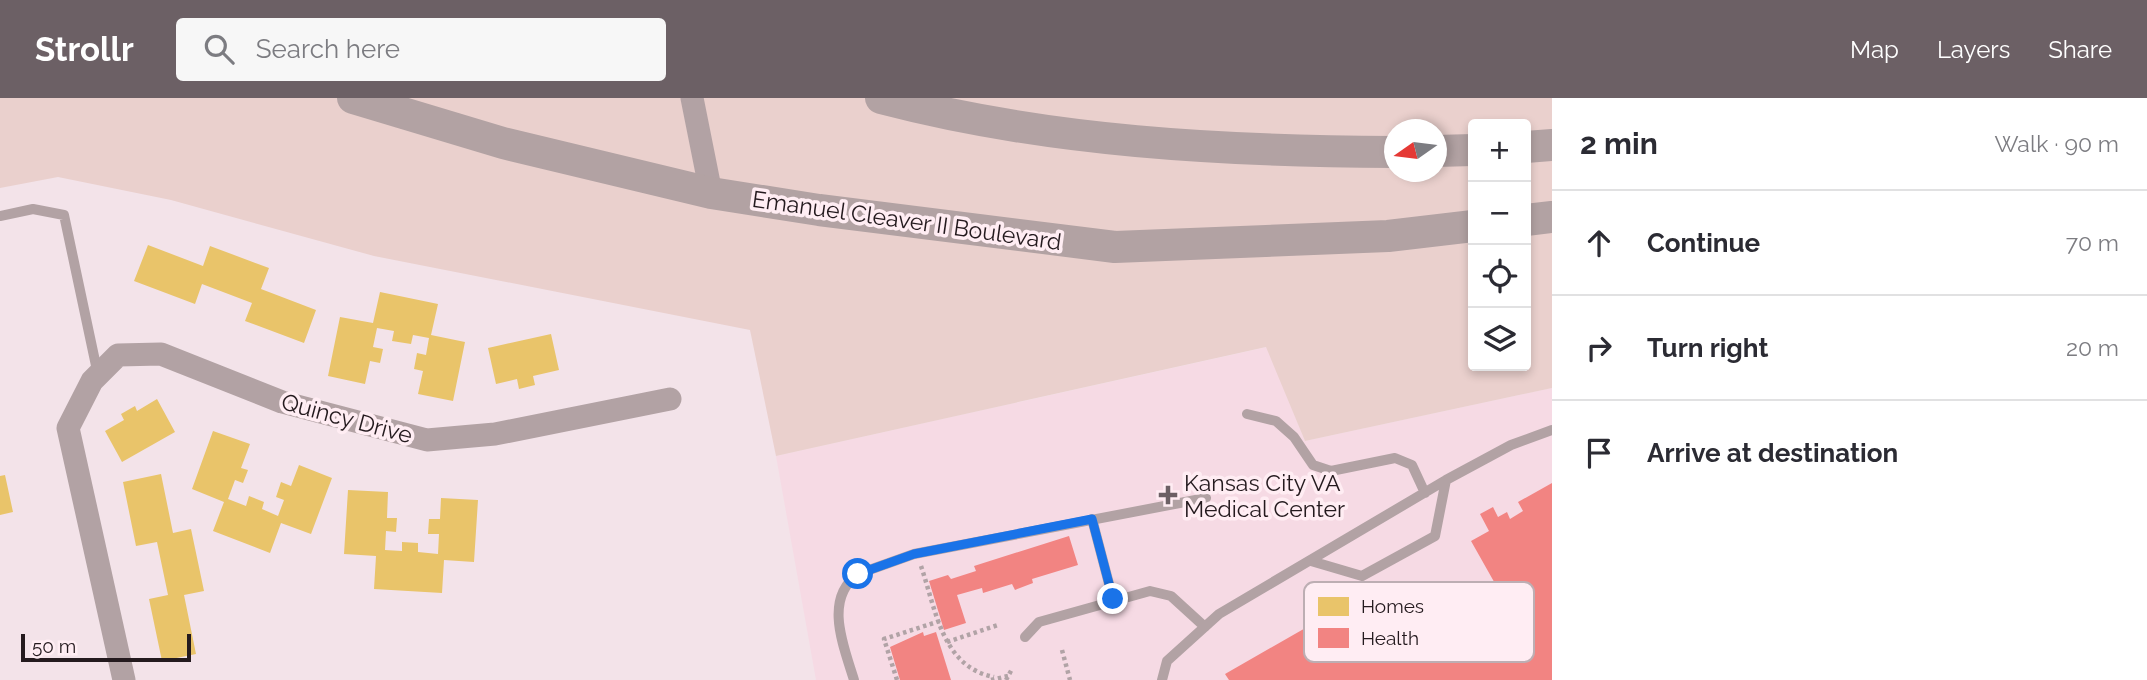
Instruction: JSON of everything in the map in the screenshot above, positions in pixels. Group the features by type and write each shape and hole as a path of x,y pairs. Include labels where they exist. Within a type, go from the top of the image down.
{"main road":[{"name":"Emanuel Cleaver II Boulevard","path":"353,98 503,143 711,193 1115,247 1388,236 1468,227"},
{"path":"881,98 1021,127 1152,143 1280,151 1384,152"},
{"path":"1531,147 1552,145"},
{"path":"1447,151 1468,150"},
{"path":"1531,219 1552,217"}],"street":[{"path":"692,98 711,193"},
{"name":"Quincy Drive","path":"124,680 68,428 98,375 117,355 161,354 282,402 427,440 495,435 670,399"}],"lane":[{"path":"0,216 33,209 64,215 98,375"},
{"path":"1247,414 1276,421 1294,437 1313,465 1332,471 1395,458 1412,466 1425,492"},
{"path":"1162,680 1167,661 1219,614 1446,480 1511,445 1552,430"},
{"path":"1311,562 1362,576 1435,536 1446,480"},
{"path":"854,680 839,630 838,611 850,580 858,574 914,554 1206,498"},
{"path":"1092,519 1113,599"},
{"path":"1025,637 1039,622 1113,599 1150,591 1160,592 1176,600 1205,627"}],"path":[{"path":"920,563 947,642 962,664 992,679 1007,678 1012,669"},
{"path":"897,680 884,639 940,621"},
{"path":"947,642 998,625"},
{"path":"1062,650 1070,680"}],"shaded area":[{"path":"0,98 1552,98 1552,388 1305,441 1266,347 776,456 750,330 374,256 171,200 58,177 0,188"},
{"name":"Kansas City VA Medical Center","path":"1267,347 1305,441 1552,388 1552,680 816,680 776,456"}],"building: Homes":[{"path":"148,245 203,266 210,246 269,268 261,289 316,310 304,343 245,321 252,303 202,284 195,304 134,281"},
{"path":"380,292 438,304 431,335 465,342 453,401 418,394 423,371 414,369 417,353 426,355 429,338 413,335 411,344 392,341 394,331 377,328 373,347 383,349 380,363 370,361 365,384 328,376 340,317 373,323"},
{"path":"551,334 559,370 533,376 535,385 519,389 517,379 496,384 488,348"},
{"path":"157,399 175,432 122,462 105,431 124,420 121,414 135,406 137,411"},
{"path":"213,431 250,444 241,468 248,470 243,483 235,480 228,499 246,506 249,496 264,502 262,509 278,516 284,500 276,497 281,482 291,486 299,465 332,478 311,534 281,523 270,553 213,531 224,502 192,489"},
{"path":"161,474 173,533 191,529 204,591 184,595 196,654 162,661 149,599 168,595 157,542 136,546 123,482"},
{"path":"5,475 13,512 0,515 0,476"},
{"path":"348,490 388,492 387,518 397,518 396,532 386,531 385,550 402,551 402,542 418,543 418,552 438,554 439,534 428,534 429,519 440,519 441,498 478,500 474,562 444,560 442,593 374,589 376,556 344,554"}],"building: Health":[{"path":"1552,483 1552,680 1229,680 1225,674 1304,629 1304,662 1534,662 1534,582 1494,582 1471,541 1489,531 1480,514 1493,507 1498,517 1507,512 1510,519 1523,511 1518,502"},
{"path":"1069,536 1078,565 1032,579 1033,583 1015,590 1012,584 983,593 982,588 957,595 966,623 944,630 929,581 948,575 951,579 976,571 974,566"},
{"path":"923,632 924,636 936,632 951,680 900,680 890,647"}],"place":[{"name":"Kansas City VA Medical Center","path":"1168,495"}],"route":[{"path":"858,574 914,554 1092,519 1113,599"}]}
